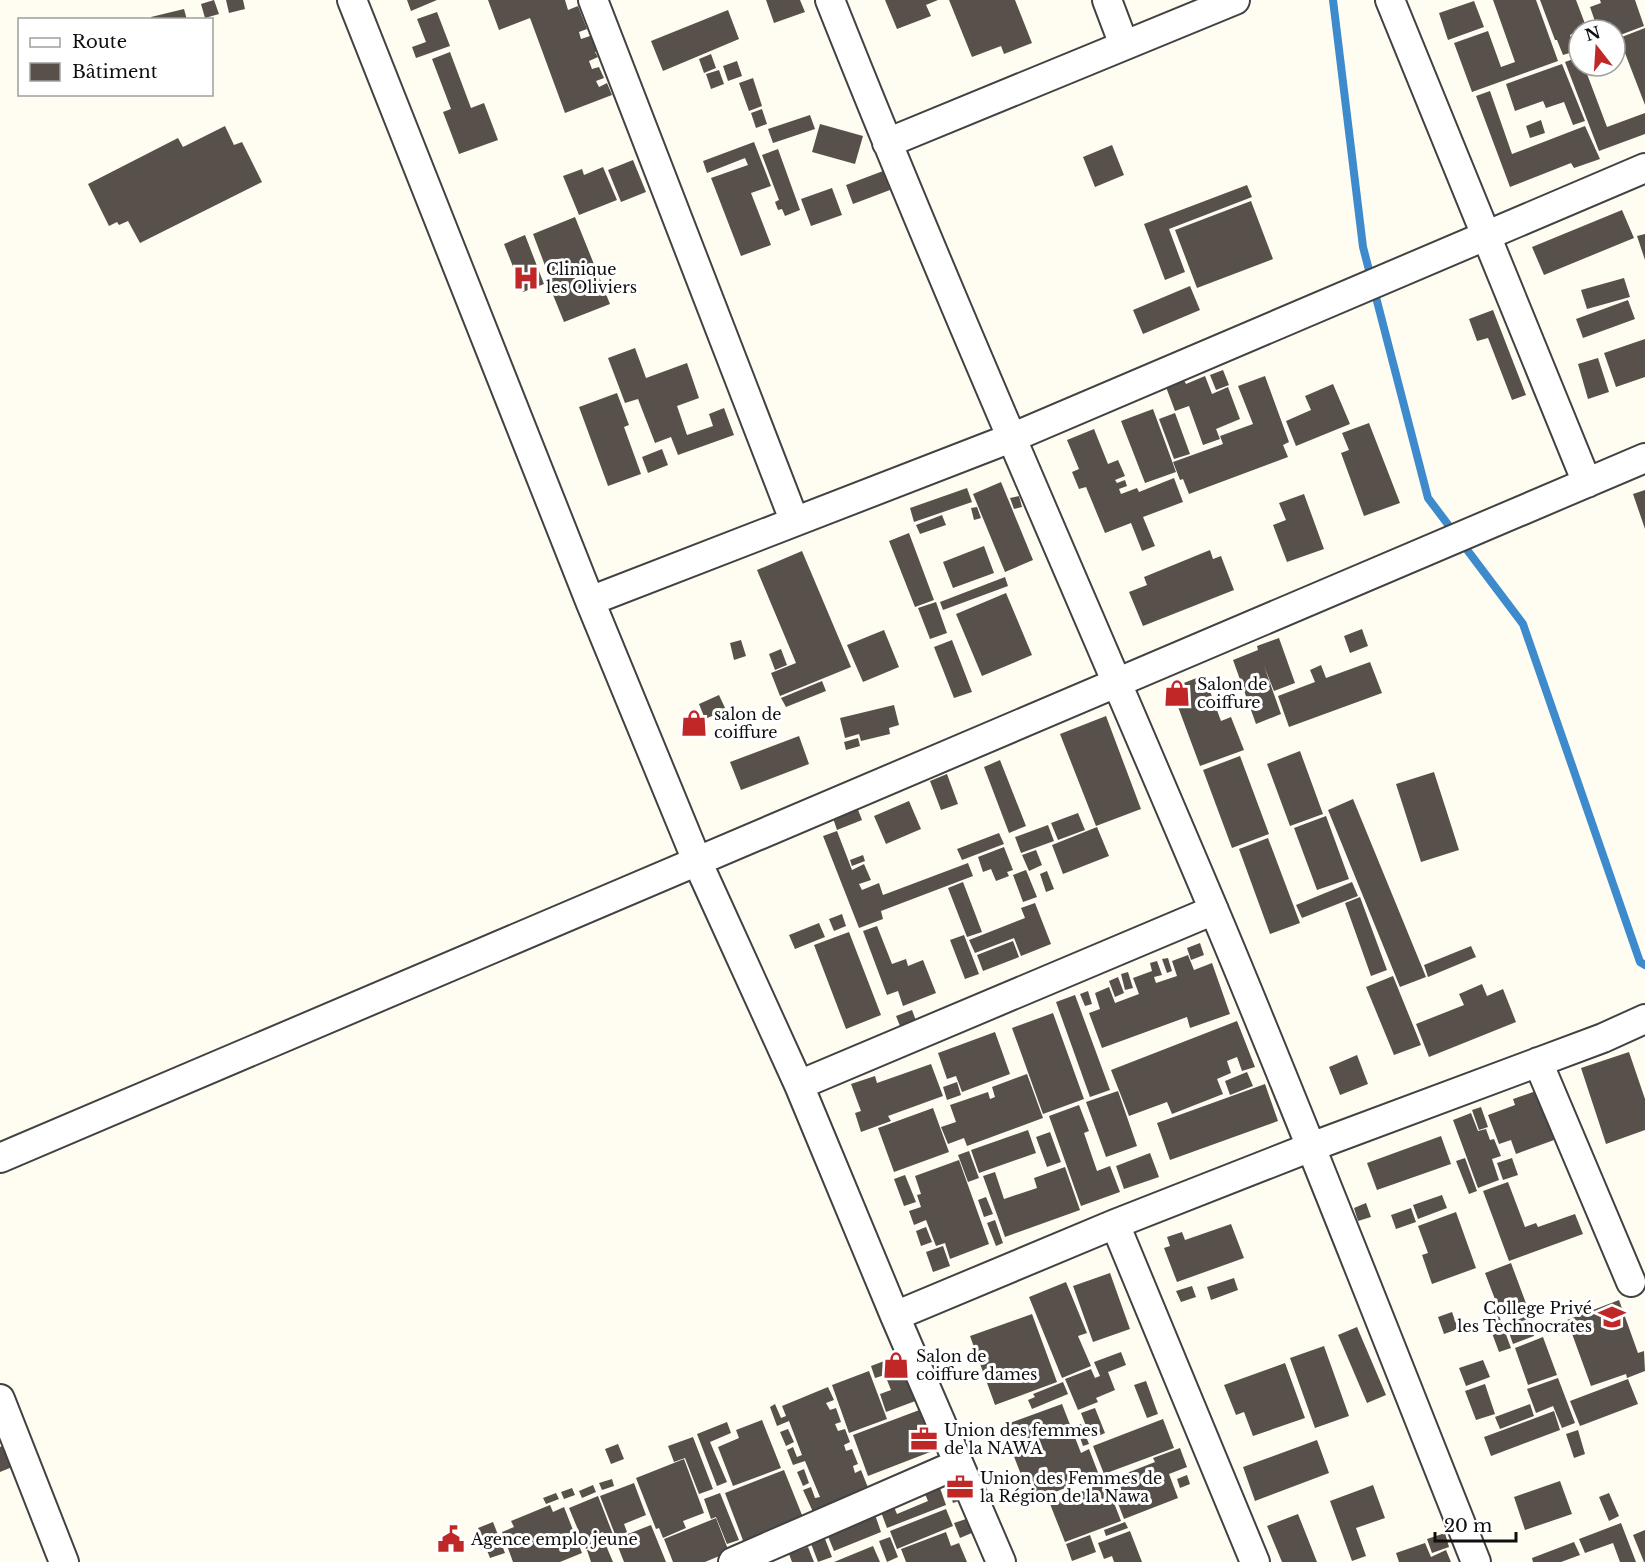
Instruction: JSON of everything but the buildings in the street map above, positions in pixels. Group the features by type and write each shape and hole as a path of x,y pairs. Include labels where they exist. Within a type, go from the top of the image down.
{"street":[{"path":"352,0 590,601 698,861 799,1085 1001,1562"},
{"path":"592,0 794,520"},
{"path":"830,0 887,144 1011,438 1214,910 1476,1562"},
{"path":"1107,0 1124,45"},
{"path":"887,144 1234,0"},
{"path":"1390,0 1587,483"},
{"path":"590,601 794,520 1011,438 1645,168"},
{"path":"0,1158 1645,458"},
{"path":"799,1085 1214,910"},
{"path":"895,1316 1115,1224 1645,1019"},
{"path":"1538,1062 1631,1282"},
{"path":"1115,1224 1255,1562"},
{"path":"0,1399 64,1562"},
{"path":"733,1562 958,1464"}],"waterway":[{"path":"1333,0 1363,247 1428,498 1523,624 1640,962 1645,965"}],"place":[{"name":"Clinique les Oliviers","path":"526,278"},
{"name":"Salon de coiffure","path":"1177,693"},
{"name":"salon de coiffure","path":"694,723"},
{"name":"College Privé les Technocrates","path":"1612,1317"},
{"name":"Salon de coiffure dames","path":"896,1365"},
{"name":"Union des femmes de la NAWA","path":"924,1439"},
{"name":"Union des Femmes de la Région de la Nawa","path":"960,1487"},
{"name":"Agence emplo jeune","path":"451,1539"}]}
